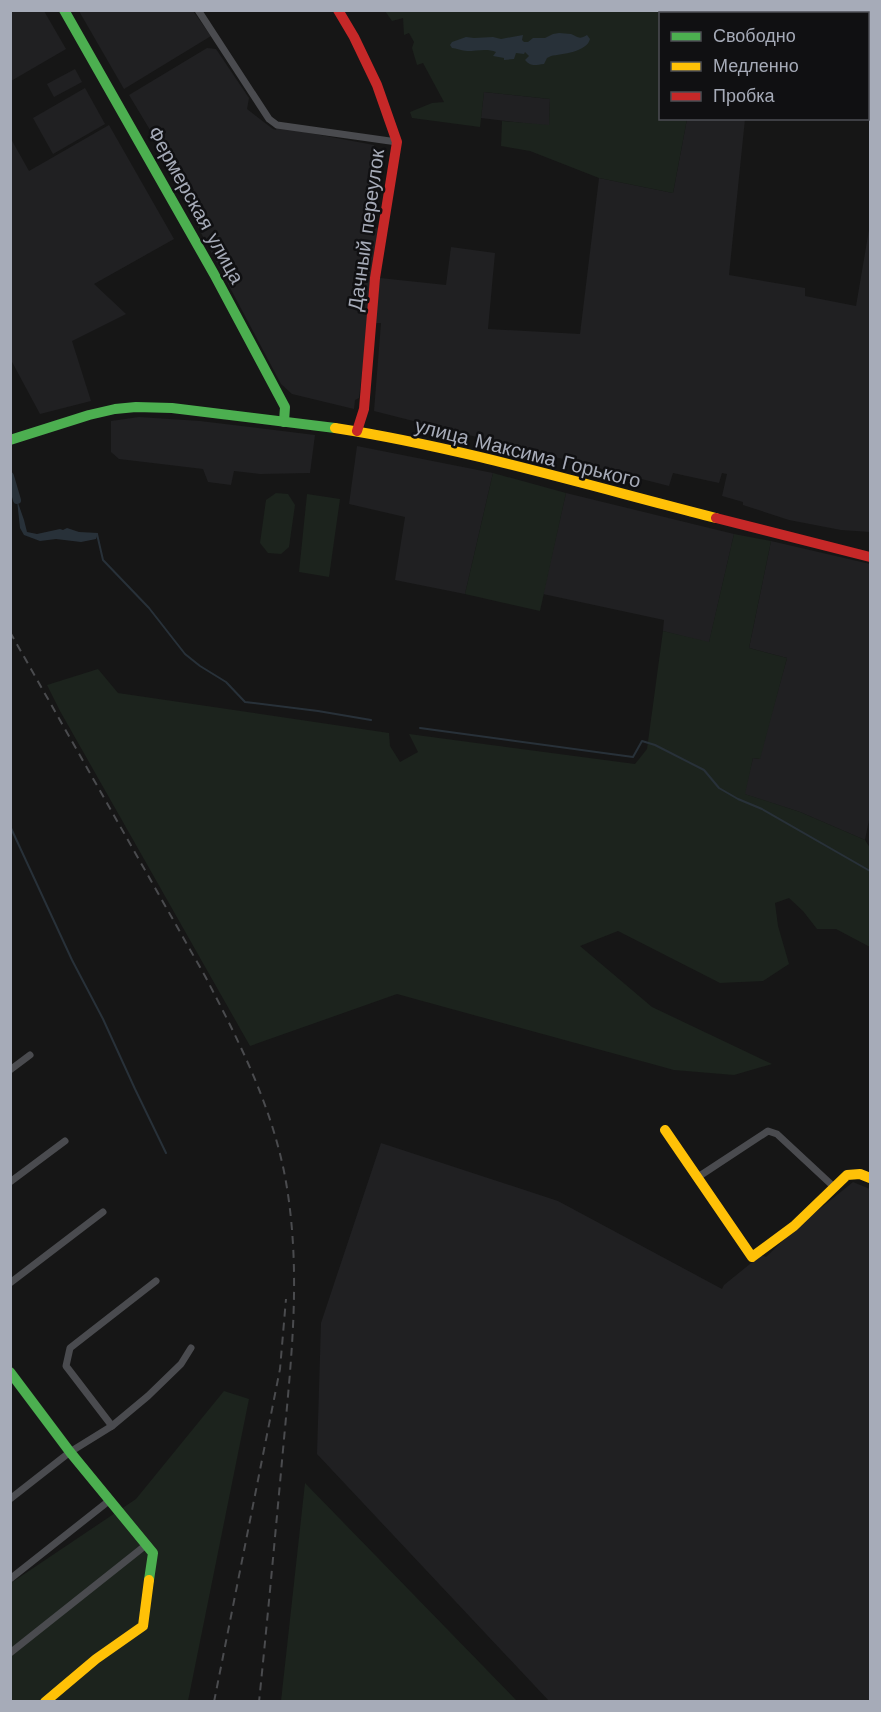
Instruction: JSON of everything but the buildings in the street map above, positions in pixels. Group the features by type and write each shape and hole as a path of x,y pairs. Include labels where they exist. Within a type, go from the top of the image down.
{"street":[{"name":"Фермерская улица","path":"64,10 225,294 285,407 284,422"},
{"path":"198,10 269,119 277,125 397,142"},
{"name":"Дачный переулок","path":"338,10 377,85 397,142 375,278 364,410 357,431"},
{"name":"улица Максима Горького","path":"10,440 114,410 146,407 172,408 357,431 484,459 870,557"},
{"path":"10,1070 30,1056"},
{"path":"665,1130 752,1257 794,1226 847,1175 860,1174 870,1178"},
{"path":"698,1177 768,1131 777,1134 834,1187"},
{"path":"10,1182 65,1141"},
{"path":"10,1283 103,1212"},
{"path":"112,1426 66,1366 70,1348 156,1281"},
{"path":"10,1499 70,1452 112,1426 167,1378 192,1348"},
{"path":"10,1372 70,1452 150,1549 142,1626 96,1659 45,1701"},
{"path":"10,1579 110,1500"},
{"path":"10,1653 150,1549"}],"shaded area":[{"path":"11,10 44,11 66,49 11,81"},
{"path":"79,11 193,11 211,36 124,89"},
{"path":"385,11 815,11 659,12 659,120 687,120 673,193 599,178 530,151 501,146 502,121 549,125 550,99 484,92 480,127 412,118 410,112 432,103 444,102 423,63 417,65 412,48 414,42 409,33 404,35 403,18 392,21"},
{"path":"870,11 870,77 869,12 815,12"},
{"path":"559,33 571,34 580,38 587,35 590,39 579,50 551,56 544,64 536,65 531,65 525,60 529,56 525,52 524,54 516,53 514,59 504,60 504,58 493,56 496,52 493,51 465,51 452,48 450,45 466,37 501,39 523,35 522,40 528,42 533,38 545,38"},
{"path":"207,48 216,49 249,98 247,109 273,129 276,130 277,127 374,145 370,181 381,183 375,227 379,228 359,398 355,400 354,409 292,394 281,384 182,197 194,190 183,170 176,173 129,95"},
{"path":"75,69 82,82 54,97 47,84"},
{"path":"85,88 105,124 53,154 33,118"},
{"path":"484,92 550,99 549,126 481,118"},
{"path":"687,120 745,120 729,275 805,288 805,296 856,306 870,224 870,532 841,530 789,520 743,505 743,502 722,496 727,474 722,473 719,483 673,473 669,486 374,411 381,323 375,323 380,278 446,285 451,247 495,253 488,329 580,334 599,178 673,193"},
{"path":"109,125 174,239 94,284 126,314 72,341 91,401 40,414 11,360 11,139 29,171"},
{"path":"139,417 200,421 315,435 310,473 260,474 234,471 231,485 208,482 203,469 119,459 111,452 111,421"},
{"path":"357,446 493,473 465,594 395,580 405,517 349,504"},
{"path":"493,473 566,493 540,611 465,594"},
{"path":"276,493 288,494 295,505 289,547 281,554 268,553 260,543 266,500"},
{"path":"566,493 734,534 709,643 663,631 664,620 543,594"},
{"path":"307,494 340,499 329,577 299,572"},
{"path":"17,500 27,532 37,534 67,528 79,532 98,533 96,539 81,542 56,539 40,541 24,535 20,528"},
{"path":"734,534 771,541 749,648 787,658 760,759 753,758 745,794 800,812 865,840 870,848 870,947 836,929 817,929 789,898 775,903 778,926 789,964 763,981 720,983 618,931 580,946 652,1007 772,1064 734,1075 674,1070 397,994 250,1046 47,685 98,669 118,693 389,733 390,746 400,762 418,752 409,734 635,764 647,749 663,631 709,642"},
{"path":"771,541 870,564 870,815 865,840 800,812 744,794 753,758 759,759 787,658 749,648"},
{"path":"381,1143 558,1201 722,1289 761,1255 766,1257 795,1229 853,1182 870,1189 870,1701 549,1701 317,1454 321,1323"},
{"path":"224,1391 249,1399 188,1701 11,1702 11,1583 136,1499"},
{"path":"305,1483 517,1701 281,1701"}],"waterway":[{"path":"10,476 17,500"},
{"path":"97,534 103,560 149,608 185,654 226,682 245,702 371,720"},
{"path":"420,728 633,757 642,741 655,745 704,770 719,788 762,809 870,871"},
{"path":"10,826 166,1153"}],"railway":[{"path":"10,632 218,1000 264,1101 280,1155 291,1214 294,1311 259,1702"},
{"path":"214,1702 280,1369 286,1299"}],"traffic: fast":[{"path":"64,10 214,274 285,407 284,422"},
{"path":"10,440 89,415 136,407 172,408 335,428"},
{"path":"10,1372 70,1452 153,1553 149,1580"}],"traffic: slow":[{"path":"335,428 479,457 716,518"},
{"path":"665,1130 752,1257 794,1226 847,1175 860,1174 870,1178"},
{"path":"45,1702 96,1659 143,1626 149,1580"}],"traffic: jam":[{"path":"338,10 377,85 397,142 375,278 364,409 357,431"},
{"path":"716,518 870,557"}]}
